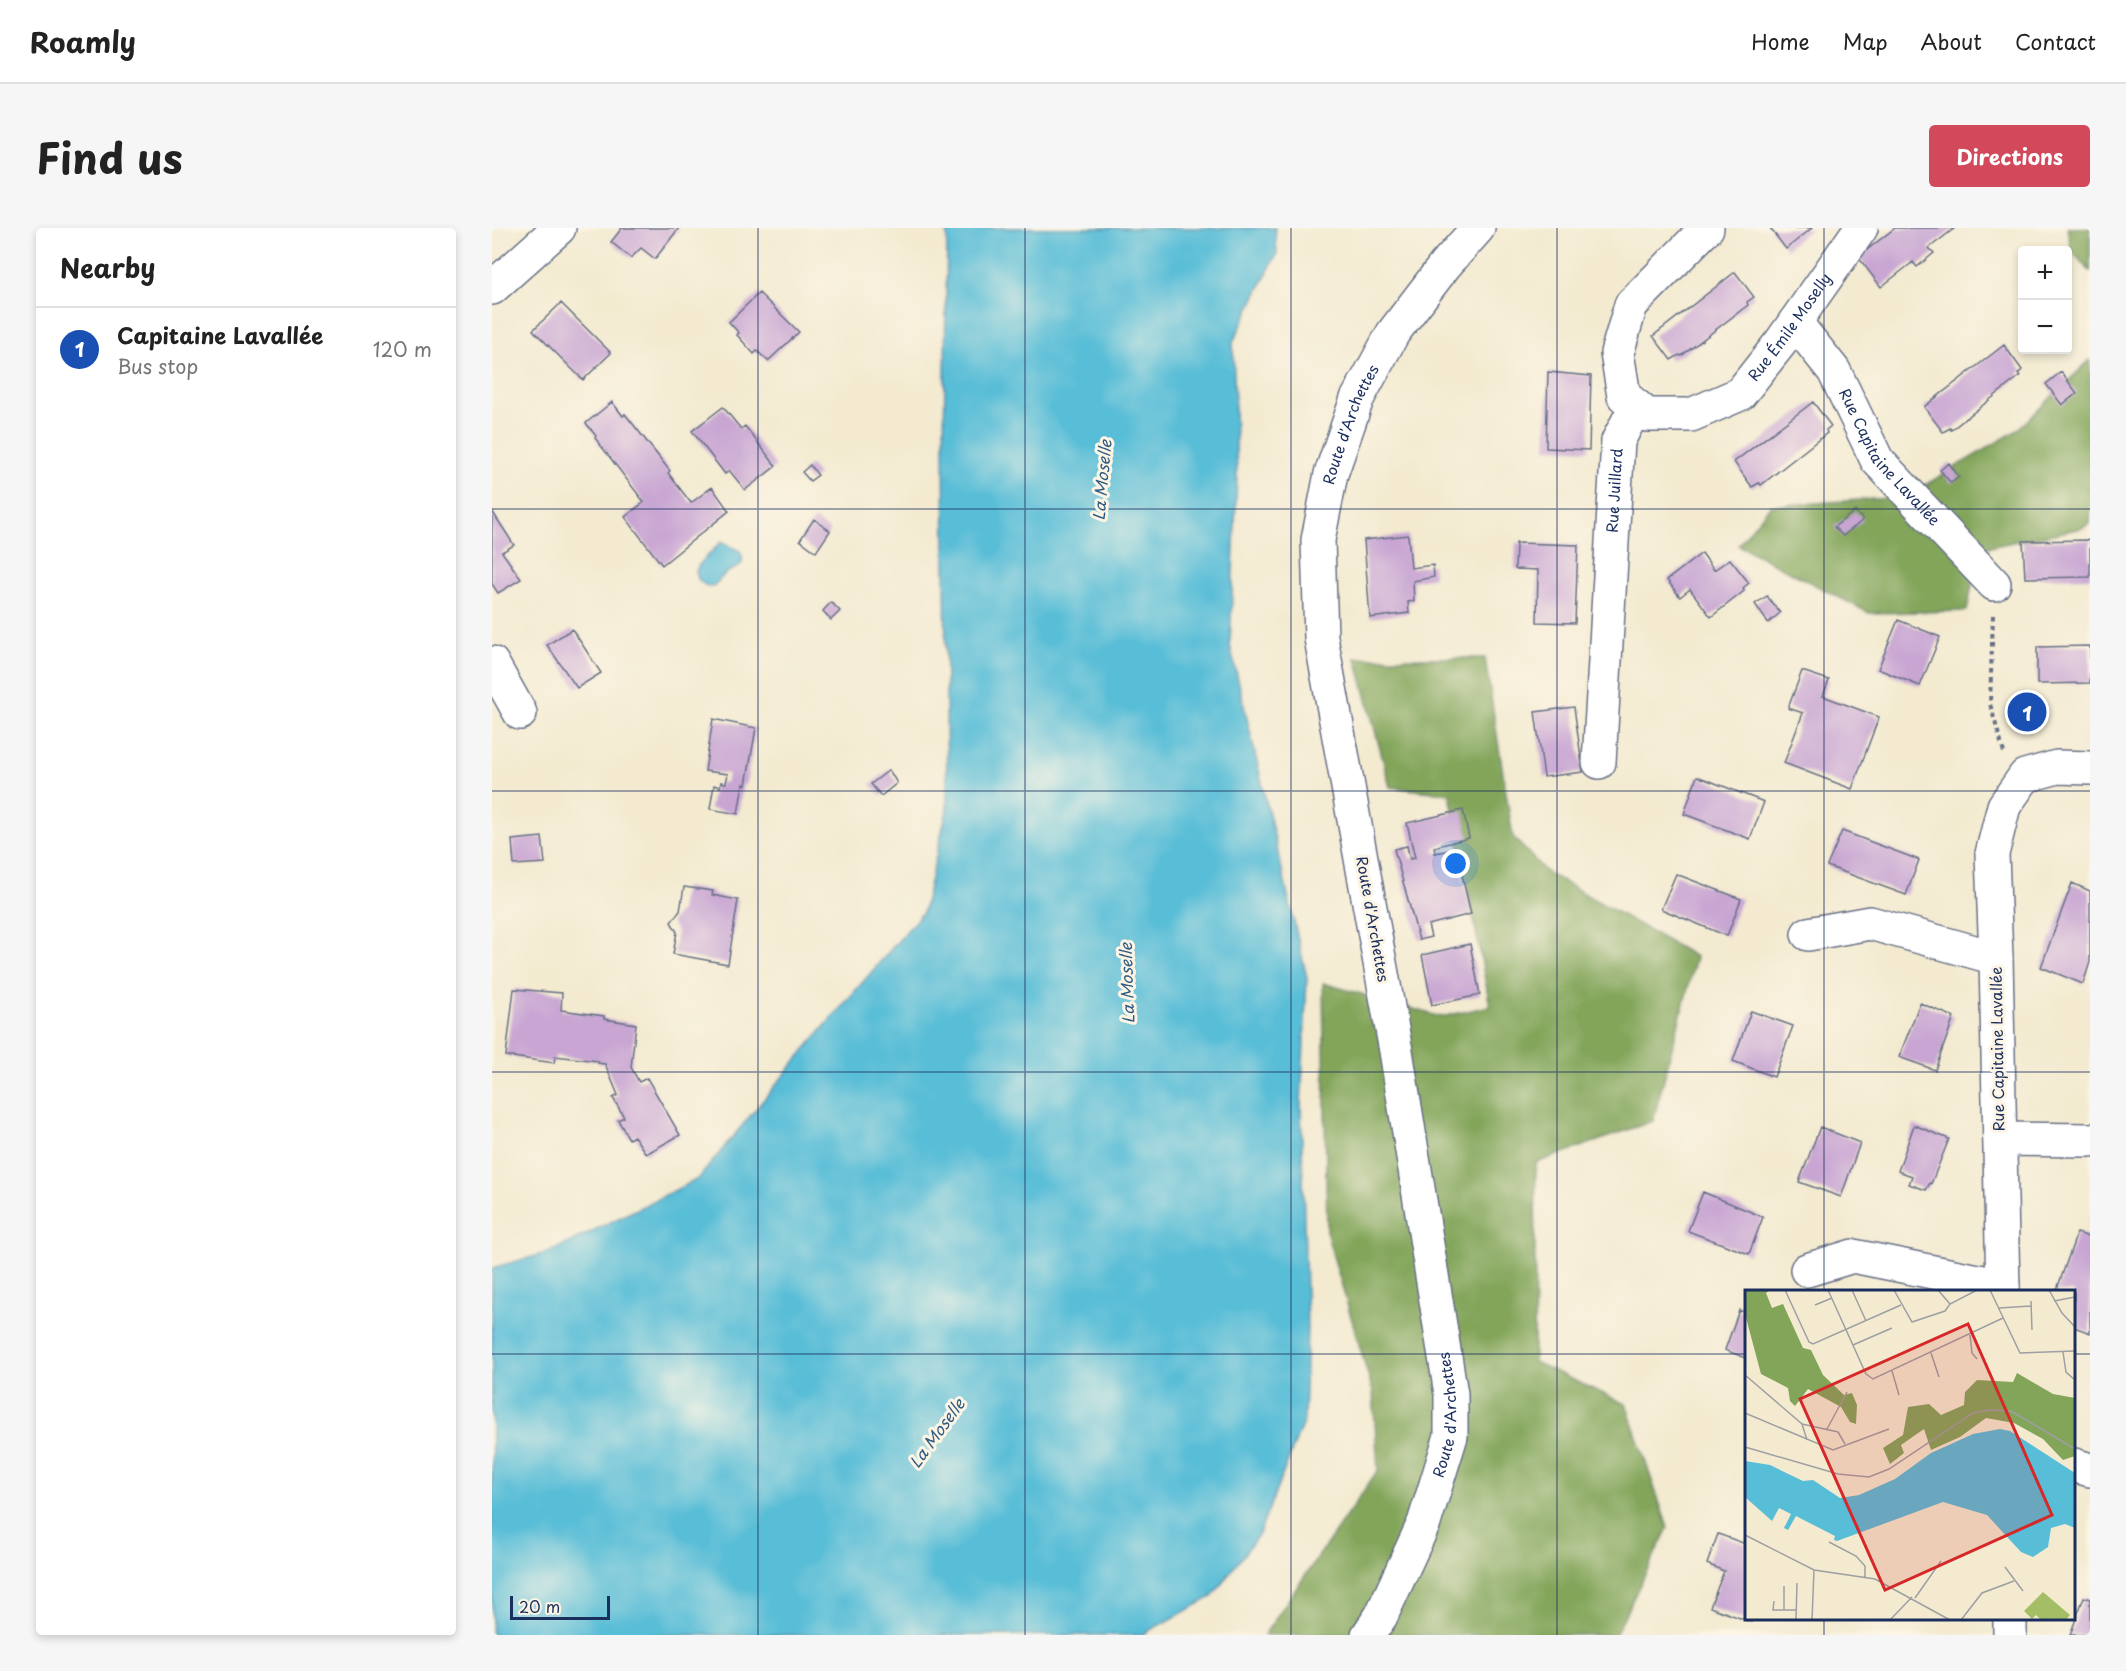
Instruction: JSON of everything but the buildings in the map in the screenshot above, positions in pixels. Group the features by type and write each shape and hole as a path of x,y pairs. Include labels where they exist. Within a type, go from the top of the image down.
{"street":[{"path":"492,288 559,228"},
{"name":"Route d'Archettes","path":"1368,1635 1381,1616 1424,1523 1451,1436 1451,1394 1396,1051 1321,638 1318,540 1331,474 1357,399 1394,333 1444,265 1478,228"},
{"path":"1636,406 1624,396 1617,353 1632,305 1707,228"},
{"name":"Rue Émile Moselly","path":"1636,406 1647,415 1691,415 1740,394 1795,322 1861,228"},
{"name":"Rue Capitaine Lavallée","path":"1795,322 1834,371 1877,459 1994,584"},
{"name":"Rue Juillard","path":"1599,762 1618,441 1636,406"},
{"path":"492,663 520,713"},
{"path":"2020,783 2057,767 2090,768"},
{"name":"Rue Capitaine Lavallée","path":"1807,1270 1853,1256 2003,1289 1992,854 2004,806 2020,783"},
{"name":"Rue Capitaine Lavallée","path":"1808,934 1870,923 1996,958"},
{"name":"Rue Capitaine Lavallée","path":"2000,1139 2090,1140"},
{"path":"2075,1466 2090,1470"}],"path":[{"path":"1994,584 1990,704 2020,783"}],"green space":[{"path":"2067,228 2090,228 2090,271 2072,252"},
{"path":"2090,360 2090,523 2082,528 1979,549 1967,611 1869,613 1738,545 1770,506 1905,497 2016,431"},
{"path":"1356,658 1485,658 1513,837 1546,872 1696,957 1653,1121 1536,1163 1534,1362 1626,1404 1668,1528 1615,1635 1264,1635 1378,1470 1373,1392 1327,1235 1323,983 1441,1017 1490,1006 1450,794 1390,787"}],"water":[{"name":"La Moselle","path":"947,228 1275,228 1277,253 1233,342 1237,476 1230,645 1307,978 1301,1105 1307,1330 1304,1420 1259,1534 1212,1597 1141,1635 492,1635 492,1268 550,1252 698,1179 923,912 947,810 944,443"},
{"path":"721,542 740,551 741,564 727,572 713,586 706,586 698,579 696,571"}],"place":[{"name":"Capitaine Lavallée","path":"2027,712"}]}
